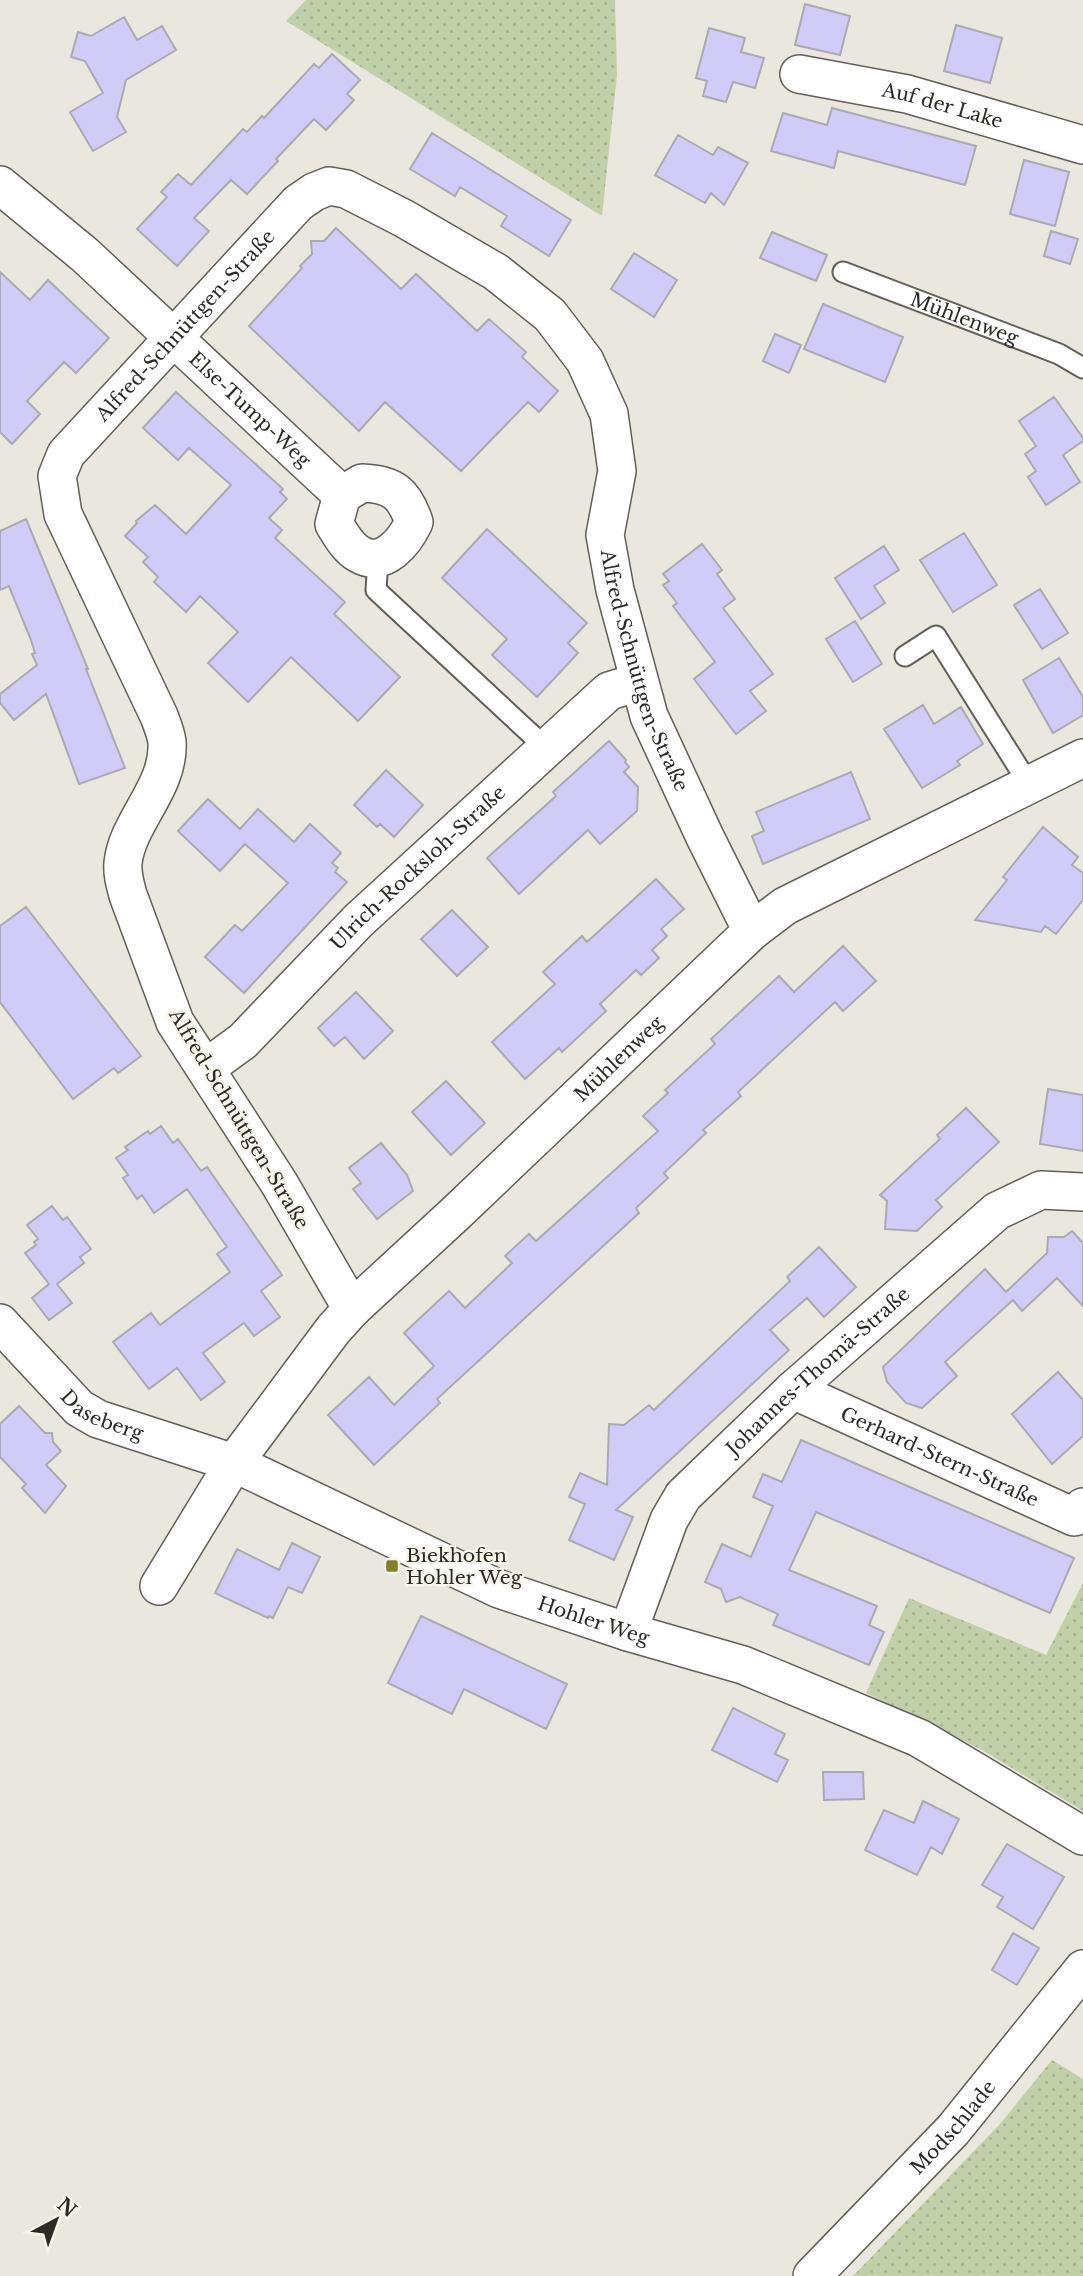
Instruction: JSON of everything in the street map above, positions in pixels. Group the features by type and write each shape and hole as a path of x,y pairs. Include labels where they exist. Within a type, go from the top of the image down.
{"street":[{"name":"Auf der Lake","path":"799,74 907,94 1083,145"},
{"name":"Else-Tump-Weg","path":"0,185 85,256 342,495"},
{"name":"Alfred-Schnüttgen-Straße","path":"352,1309 279,1183 175,1022 123,876 123,861 128,844 156,790 165,761 167,741 159,716 63,514 57,476 66,454 298,203 314,192 328,186 346,190 403,218 496,272 550,315 585,361 609,414 617,471 605,535 615,590 639,682 649,716 674,773 752,931"},
{"path":"362,484 380,484 398,492 408,506 414,522 406,539 394,551 378,558 360,555 347,543 334,524 342,495 362,484"},
{"name":"Ulrich-Rocksloh-Straße","path":"206,1068 243,1041 358,921 609,691 639,682"},
{"name":"Mühlenweg","path":"234,1463 333,1330 352,1309 456,1214 752,931 785,906 1083,758"},
{"name":"Johannes-Thomä-Straße","path":"628,1632 669,1520 683,1496 793,1390 997,1211 1041,1190 1083,1192"},
{"name":"Daseberg","path":"0,1323 79,1408 98,1419 234,1463"},
{"name":"Gerhard-Stern-Straße","path":"793,1390 1074,1517 1083,1507"},
{"path":"159,1586 234,1463"},
{"name":"Hohler Weg","path":"234,1463 499,1590 628,1632 743,1665 919,1738 1083,1836"},
{"name":"Modschlade","path":"812,2276 953,2130 1083,1969"}],"lane":[{"name":"Mühlenweg","path":"843,272 1059,354 1083,368"},
{"path":"378,558 376,590 546,748"},
{"path":"905,656 936,636 1030,786"}],"green space":[{"path":"306,0 615,0 617,75 602,216 286,21"},
{"path":"1083,1583 1083,1811 982,1750 866,1693 909,1598 1046,1655"},
{"path":"1052,2060 1083,2079 1083,2276 853,2276 1000,2124"}],"building":[{"path":"805,4 850,16 840,55 795,45"},
{"path":"124,17 137,40 162,26 176,50 126,80 117,117 126,132 93,151 70,112 103,93 85,61 71,57 78,32 91,36"},
{"path":"956,25 1002,38 990,83 944,71"},
{"path":"709,28 745,38 741,52 764,58 755,88 733,82 726,102 703,96 707,81 696,78"},
{"path":"332,54 360,80 347,94 354,100 326,130 314,119 247,194 231,180 194,218 209,231 177,266 137,229 167,197 161,192 178,174 191,185 243,129 247,132 262,116 264,118 314,64 319,68"},
{"path":"832,108 976,146 965,185 838,151 834,168 771,151 783,113 827,125"},
{"path":"432,133 571,220 549,256 501,226 507,216 460,187 455,196 410,169"},
{"path":"678,135 713,155 718,147 748,163 724,205 711,193 705,203 655,175"},
{"path":"1024,160 1069,172 1055,226 1010,214"},
{"path":"336,228 401,289 416,274 477,331 489,319 526,352 522,357 558,391 539,412 528,402 461,471 385,402 359,431 249,326 302,268 300,266 312,254 311,241 324,241"},
{"path":"1051,231 1078,239 1070,264 1044,256"},
{"path":"772,232 827,255 816,281 760,258"},
{"path":"634,253 677,280 654,317 611,289"},
{"path":"0,272 30,300 48,280 109,338 76,373 64,362 27,401 40,414 12,444 0,432"},
{"path":"823,304 903,337 885,382 804,349"},
{"path":"775,334 801,345 789,373 763,361"},
{"path":"176,392 283,489 280,492 287,499 269,518 282,530 275,538 345,602 334,614 400,677 358,721 291,657 248,702 208,663 238,632 200,596 186,612 154,582 158,577 143,562 148,557 125,536 136,521 155,505 186,534 231,485 189,448 178,460 143,428"},
{"path":"1054,397 1083,438 1083,441 1063,455 1080,482 1046,505 1028,477 1036,471 1025,454 1036,446 1019,421"},
{"path":"26,519 88,669 125,768 79,784 46,694 14,720 0,703 0,694 37,665 32,654 35,653 31,640 9,586 0,590 0,531"},
{"path":"487,529 587,623 568,643 578,653 537,697 492,655 507,639 442,578"},
{"path":"964,533 997,585 953,612 920,560"},
{"path":"702,544 722,570 717,574 735,599 723,608 773,674 750,691 766,711 736,734 694,679 715,662 673,606 677,603 663,585 669,581 663,574"},
{"path":"884,546 899,570 874,586 885,603 861,619 835,578"},
{"path":"1040,589 1068,633 1042,649 1014,605"},
{"path":"855,621 882,664 853,682 826,639"},
{"path":"1059,658 1083,697 1083,715 1053,733 1023,680"},
{"path":"923,705 934,724 961,707 983,744 957,761 960,765 922,788 884,729"},
{"path":"609,741 626,760 629,767 624,772 638,787 637,811 600,844 588,830 519,894 487,858 556,796 553,792"},
{"path":"386,770 423,805 394,837 380,824 377,827 354,805"},
{"path":"851,772 870,819 763,864 752,836 764,831 756,812"},
{"path":"208,799 240,829 258,809 294,842 310,824 341,853 332,863 338,868 335,872 347,882 244,993 205,957 235,925 242,931 288,883 245,844 220,871 178,831"},
{"path":"1043,827 1078,857 1072,865 1083,873 1083,900 1056,934 1045,926 1041,932 975,920 1007,880 1003,877"},
{"path":"656,879 684,909 661,929 667,936 652,950 659,958 641,975 636,970 600,1004 606,1011 562,1052 559,1048 525,1079 492,1042 555,984 543,972 582,936 587,942"},
{"path":"26,907 141,1056 118,1073 114,1068 73,1099 0,1002 0,926"},
{"path":"452,910 488,947 457,976 421,939"},
{"path":"843,946 876,981 843,1011 835,1002 738,1092 741,1096 703,1130 706,1133 664,1173 668,1178 636,1208 639,1213 437,1399 440,1403 374,1465 328,1415 369,1377 394,1405 434,1366 404,1333 449,1291 465,1308 512,1263 505,1256 529,1234 536,1241 658,1131 643,1116 668,1093 665,1090 715,1044 711,1039 779,976 794,992"},
{"path":"356,992 393,1031 364,1059 345,1037 334,1046 318,1028"},
{"path":"446,1081 485,1123 451,1155 412,1112"},
{"path":"1048,1089 1083,1095 1083,1151 1040,1144"},
{"path":"966,1108 999,1142 936,1200 942,1207 917,1231 885,1229 887,1201 880,1195 940,1139 937,1135"},
{"path":"161,1126 173,1143 178,1139 201,1171 207,1167 282,1275 261,1291 280,1317 254,1336 244,1323 203,1353 225,1382 201,1400 177,1368 149,1389 113,1342 151,1313 160,1325 230,1272 217,1254 227,1247 187,1189 154,1213 142,1195 137,1199 123,1178 128,1175 116,1158 128,1150 125,1147 148,1131 150,1134"},
{"path":"381,1143 407,1175 413,1191 377,1219 353,1189 361,1183 349,1168"},
{"path":"52,1206 63,1220 67,1217 91,1249 80,1257 84,1263 57,1284 72,1303 49,1320 32,1298 49,1284 25,1253 36,1245 34,1242 38,1239 27,1225"},
{"path":"1072,1231 1083,1243 1083,1306 1057,1278 1022,1311 1013,1300 945,1362 957,1376 922,1408 906,1403 887,1382 883,1367 985,1269 1006,1292 1047,1253 1048,1237 1064,1237"},
{"path":"819,1247 856,1287 824,1317 807,1298 770,1330 789,1350 616,1510 633,1517 614,1560 569,1540 585,1504 569,1497 580,1473 607,1485 609,1424 624,1425 649,1405 654,1410 790,1281 787,1277"},
{"path":"1058,1372 1083,1400 1083,1436 1052,1464 1012,1414"},
{"path":"19,1406 45,1433 52,1433 53,1442 61,1451 46,1465 66,1486 45,1513 22,1488 26,1484 0,1457 0,1424"},
{"path":"801,1440 1074,1558 1050,1613 816,1512 789,1570 877,1606 869,1625 884,1632 869,1665 773,1625 778,1614 740,1597 726,1602 721,1589 705,1582 722,1544 751,1557 773,1506 753,1497 763,1474 782,1482"},
{"path":"292,1543 320,1557 302,1593 288,1587 273,1618 215,1593 237,1549 279,1570"},
{"path":"421,1616 567,1684 546,1729 464,1689 452,1714 388,1683"},
{"path":"733,1708 785,1734 775,1754 788,1760 777,1782 712,1750"},
{"path":"823,1772 863,1772 864,1799 824,1800"},
{"path":"923,1801 959,1819 942,1854 931,1847 917,1875 865,1850 884,1810 914,1823"},
{"path":"1007,1844 1064,1877 1033,1929 997,1907 1003,1897 982,1885"},
{"path":"1013,1933 1039,1948 1017,1985 992,1970"}],"place":[{"name":"Biekhofen Hohler Weg","path":"392,1566"}]}
